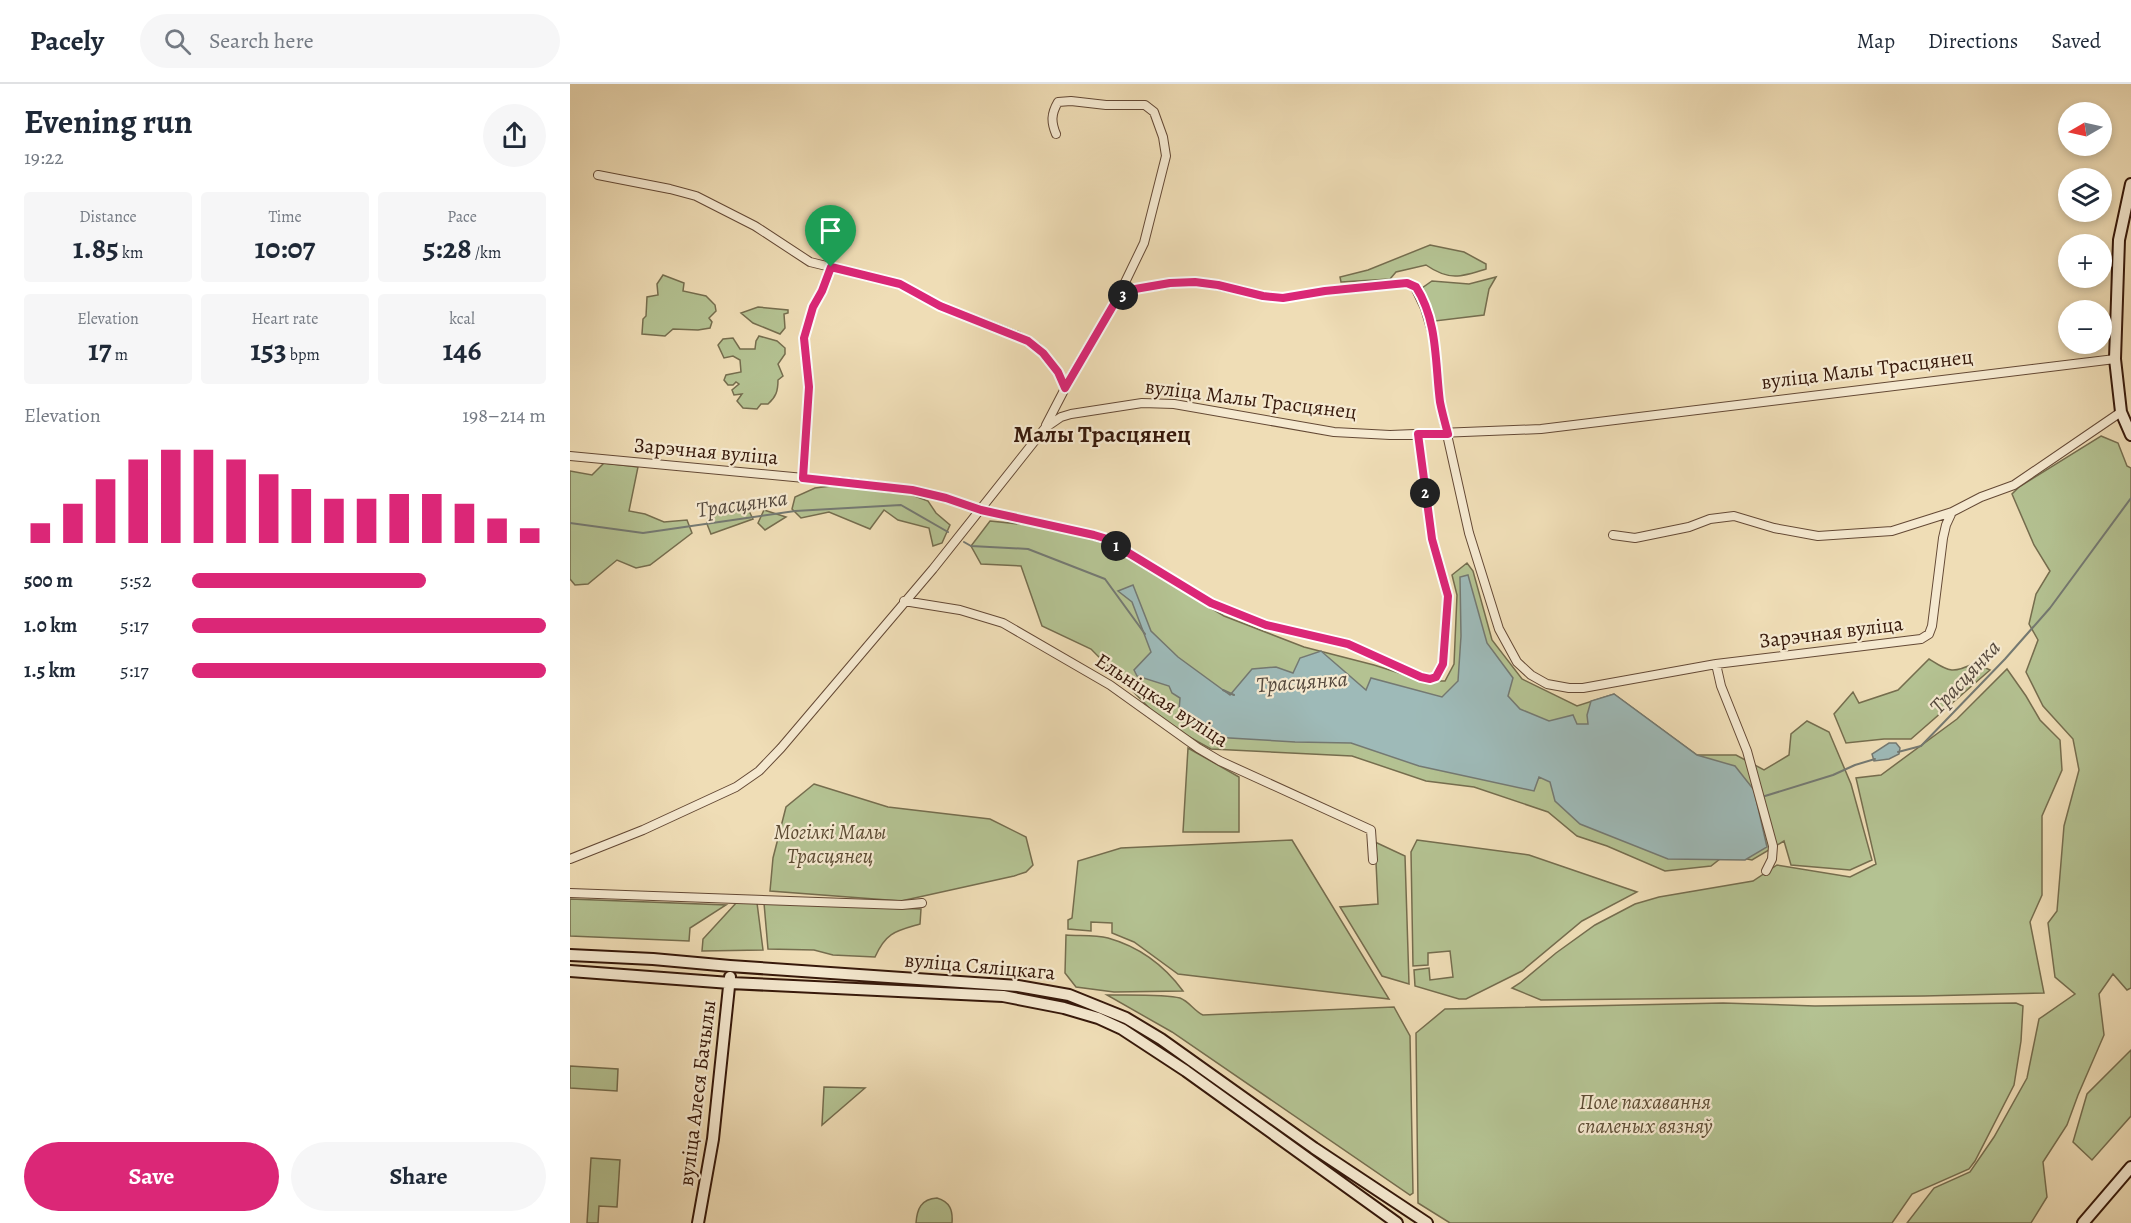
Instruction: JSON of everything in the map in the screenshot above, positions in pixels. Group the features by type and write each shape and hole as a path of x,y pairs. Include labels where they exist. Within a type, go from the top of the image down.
{"main road":[{"path":"2131,184 2119,240 2115,359 2121,412 2131,435"},
{"name":"вуліца Сяліцкага","path":"570,955 1018,986 1054,991 1086,1001 1126,1018 1161,1039 1314,1148 1424,1222"},
{"name":"вуліца Алеся Бачылы","path":"699,1223 714,1130 730,966"},
{"name":"вуліца Сяліцкага","path":"570,971 730,983 1003,996 1064,1008 1098,1018 1122,1029 1186,1071 1397,1223"},
{"path":"2083,1223 2131,1167"}],"street":[{"path":"1045,428 1065,388 1117,299 1144,243 1166,156 1163,137 1154,112 1145,105 1106,105 1071,100 1058,102 1052,121 1056,134"},
{"path":"598,175 696,196 755,226 810,262 900,284 940,306 1028,341 1043,353 1058,372 1065,388 1063,401 1065,408 1071,414"},
{"path":"803,478 809,387 804,338 813,307 831,267"},
{"path":"1117,299 1135,289 1182,282 1206,283 1263,296 1283,298 1351,288 1412,285 1416,287 1420,295 1434,338 1440,403 1448,434"},
{"name":"вуліца Малы Трасцянец","path":"981,510 1045,428 1060,417 1131,404 1174,404 1312,430 1390,435 1448,434 1541,429 2115,359"},
{"path":"1613,535 1635,538 1689,527 1710,519 1734,516 1774,528 1818,536 1892,531 1952,512 1981,497 2014,485 2121,412"},
{"name":"Зарэчная вуліца","path":"570,456 912,490 981,510 1104,538 1196,594 1229,610 1266,625 1348,644 1430,679 1436,677 1443,664 1448,596 1432,539 1418,434"},
{"name":"Зарэчная вуліца","path":"1448,434 1469,533 1491,606 1509,649 1531,675 1547,684 1569,688 1583,688 1716,664 1921,639 1929,634 1934,617 1943,538 1952,512"},
{"path":"570,859 643,830 736,787 753,775 781,748 981,510"},
{"name":"Ельніцкая вуліца","path":"904,601 960,610 1003,623 1110,685 1213,757 1371,830 1373,860"},
{"path":"1716,664 1721,686 1747,751 1773,846 1772,859 1766,871"},
{"path":"570,893 890,904 922,903"}],"green space":[{"path":"1430,245 1464,252 1486,264 1486,269 1455,276 1442,274 1426,265 1396,272 1390,279 1341,282 1340,277 1368,270"},
{"path":"663,275 684,283 683,291 706,296 715,305 716,311 709,318 712,322 710,328 673,329 665,336 642,334 647,297 658,295 657,284"},
{"path":"1496,277 1489,289 1484,315 1435,321 1422,288 1432,281 1469,284"},
{"path":"758,307 788,310 788,313 784,314 785,328 780,334 753,323 741,313"},
{"path":"759,336 777,341 785,348 785,354 778,364 783,376 778,380 776,394 768,404 761,404 757,409 743,408 737,401 742,394 734,395 732,390 739,384 736,382 728,385 724,380 726,375 741,372 740,360 733,356 724,358 718,345 723,339 733,338 740,349 755,349"},
{"path":"2101,436 2118,443 2127,466 2131,468 2131,988 2127,990 2113,974 2099,994 2104,1035 2067,1125 2043,1162 2047,1197 2031,1223 1907,1223 1934,1188 1970,1172 1994,1137 2027,1078 2039,1019 2075,994 2055,977 2048,923 2057,911 2064,826 2079,770 2073,739 2043,706 2026,672 2038,640 2029,624 2036,594 2050,571 2034,545 2012,494 2019,487"},
{"path":"604,463 638,467 629,511 645,514 664,522 687,520 692,533 650,565 636,568 617,560 588,584 575,585 570,579 570,471 592,475"},
{"path":"831,486 891,493 904,492 928,501 936,513 950,525 942,543 933,546 929,528 898,520 884,510 870,529 829,512 801,518 792,509 795,497 815,488"},
{"path":"764,510 786,517 765,530 758,523"},
{"path":"749,511 753,519 711,534 707,524 709,515"},
{"path":"990,521 1078,534 1102,543 1224,616 1304,647 1424,681 1445,681 1454,664 1457,595 1452,575 1467,563 1473,571 1492,640 1522,679 1577,706 1614,694 1697,755 1736,755 1764,770 1789,755 1791,734 1807,721 1829,732 1851,784 1872,860 1850,870 1791,865 1784,841 1752,860 1720,859 1711,866 1665,871 1577,836 1548,812 1474,787 1426,781 1352,756 1211,749 1164,723 1091,649 1042,626 1021,566 981,564 971,546"},
{"path":"1929,659 1951,670 1961,669 1975,663 1990,670 1911,739 1846,743 1834,714 1853,692 1859,703 1898,690"},
{"path":"2007,669 2040,720 2060,740 2062,770 2042,816 2042,895 2030,922 2044,993 1541,1000 1512,988 1595,925 1635,904 1659,897 1753,881 1777,865 1850,877 1876,864 1856,778 1881,775 1957,719"},
{"path":"1188,748 1239,777 1239,832 1183,832"},
{"name":"Могілкі Малы Трасцянец","path":"814,784 888,807 990,819 1026,837 1033,865 1026,872 1014,876 901,901 770,891 773,858 786,807"},
{"path":"1292,840 1389,999 1178,974 1134,942 1112,933 1112,923 1091,922 1091,931 1068,929 1068,920 1072,918 1078,861 1121,848"},
{"path":"1417,840 1529,855 1637,892 1582,921 1522,971 1466,999 1459,999 1415,986 1414,970 1429,968 1430,980 1453,977 1450,951 1428,953 1428,965 1413,966 1411,852"},
{"path":"1375,842 1405,856 1409,984 1382,976 1340,907 1378,904"},
{"path":"570,899 726,905 690,928 689,941 570,936"},
{"path":"737,902 757,903 763,950 702,951 703,939"},
{"path":"764,903 921,909 920,924 888,937 875,957 833,955 814,950 768,949"},
{"path":"1066,935 1103,937 1131,946 1159,965 1183,991 1114,992 1076,987 1065,973"},
{"path":"1107,995 1155,995 1180,998 1203,1015 1394,1007 1410,1036 1413,1193 1410,1195 1172,1032"},
{"name":"Поле пахавання спаленых вязняў","path":"1723,1003 1815,1006 2016,1003 2023,1006 2021,1041 2014,1085 1969,1169 1912,1194 1892,1223 1450,1223 1418,1203 1416,1033 1445,1009"},
{"path":"2131,1050 2131,1116 2092,1160 2073,1142 2087,1094"},
{"path":"570,1066 618,1069 617,1091 570,1088"},
{"path":"824,1087 865,1088 822,1125"},
{"path":"591,1158 620,1160 617,1207 599,1206 598,1223 587,1223"},
{"path":"937,1198 950,1207 952,1223 916,1223 917,1213 921,1206 927,1200"}],"water":[{"path":"1468,575 1487,643 1513,678 1508,696 1520,709 1549,721 1573,715 1577,724 1588,724 1587,715 1591,701 1614,694 1697,755 1735,766 1754,790 1767,847 1745,860 1668,859 1580,824 1555,801 1550,782 1539,777 1534,791 1419,766 1351,743 1213,737 1186,721 1179,711 1180,698 1172,693 1169,686 1137,676 1134,670 1151,652 1132,602 1118,591 1133,585 1151,631 1178,657 1230,695 1252,669 1276,667 1293,673 1300,658 1321,651 1366,690 1371,678 1442,697 1458,681 1461,636 1460,577"},
{"path":"1889,743 1896,743 1900,748 1899,754 1889,759 1874,761 1872,754"}],"waterway":[{"name":"Трасцянка","path":"1898,752 1921,746 2005,659 2050,608 2131,498"},
{"name":"Трасцянка","path":"570,523 643,533 795,511 901,505 948,532"},
{"name":"Трасцянка","path":"964,542 971,546 1028,549 1105,579 1145,634"},
{"name":"Трасцянка","path":"1223,690 1234,695"},
{"name":"Трасцянка","path":"1765,796 1875,759"}],"district":[{"name":"Малы Трасцянец","path":"1102,434"}],"route":[{"path":"831,267 908,287 940,306 1028,341 1037,347 1052,364 1065,388 1117,299 1135,289 1170,283 1195,282 1263,296 1290,298 1325,291 1407,283 1416,287 1434,338 1440,403 1448,434 1418,434 1432,539 1448,596 1443,664 1440,672 1436,677 1430,679 1421,677 1348,644 1266,625 1211,603 1104,538 981,510 912,490 803,478 809,387 804,338 808,320 831,267"}]}
